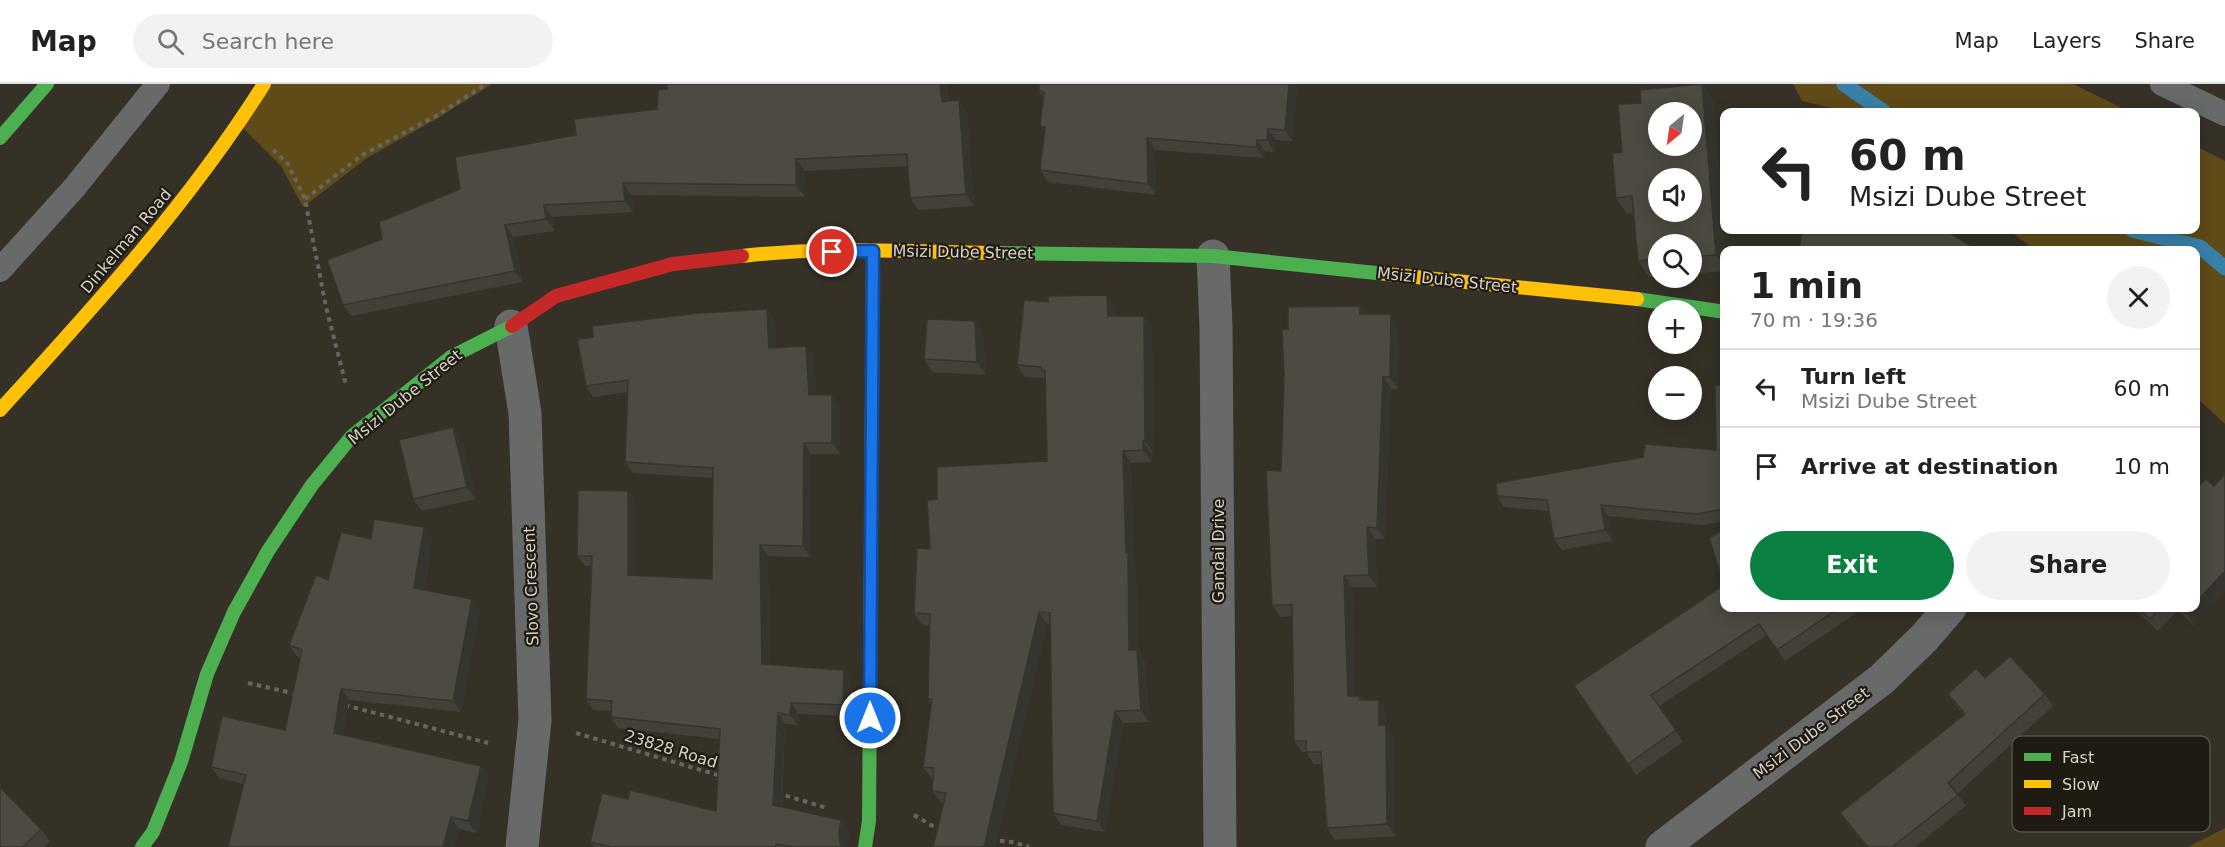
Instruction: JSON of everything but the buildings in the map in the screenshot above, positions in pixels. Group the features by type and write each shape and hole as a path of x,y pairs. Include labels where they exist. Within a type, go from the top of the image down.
{"street":[{"path":"0,138 47,84"},
{"name":"Dinkelman Road","path":"0,410 159,230 242,121 264,84"},
{"path":"865,847 869,821 873,251"},
{"name":"Msizi Dube Street","path":"142,847 153,832 181,762 207,674 234,612 268,551 312,485 352,436 451,357 511,326 556,296 674,264 769,253 873,251 1213,256 1625,298 1720,311"},
{"name":"Gandai Drive","path":"1213,256 1216,326 1220,847"},
{"name":"Slovo Crescent","path":"511,326 525,414 535,720 522,847"},
{"name":"Msizi Dube Street","path":"1662,847 1882,679 1924,638 1947,612"}],"lane":[{"path":"0,270 74,188 158,84"},
{"path":"2162,84 2225,114"}],"path":[{"path":"305,200 362,155 436,116 486,84"},
{"path":"242,121 288,164 305,200 326,307 348,390 352,436"},
{"path":"207,674 306,696"},
{"path":"339,704 384,714 531,755"},
{"name":"23828 Road","path":"535,720 724,777"},
{"path":"869,789 951,837"},
{"path":"769,791 869,821"},
{"path":"982,840 1012,842 1029,847"}],"shaded area":[{"path":"267,84 492,84 367,158 303,207 281,166 242,127"},
{"path":"1793,84 2073,84 2122,108 1831,108 1802,101"},
{"path":"2200,148 2225,161 2225,424 2200,401 2200,246 2030,246 2014,234 2200,234"},
{"path":"2225,828 2225,847 2188,847"}],"waterway":[{"path":"1844,84 1878,108"},
{"path":"2148,234 2196,246"},
{"path":"2200,247 2225,268"}],"traffic: fast":[{"path":"0,138 47,84"},
{"path":"865,847 869,821 873,251"},
{"path":"998,253 1213,256 1386,274"},
{"path":"1637,299 1720,311"},
{"path":"142,847 153,832 181,762 207,674 234,612 268,551 312,485 352,436 451,357 512,326"}],"traffic: slow":[{"path":"0,410 140,253 204,171 264,84"},
{"path":"742,256 838,250 998,253"},
{"path":"1386,274 1637,299"}],"traffic: jam":[{"path":"512,326 556,296 673,264 742,256"}],"route":[{"path":"832,252 873,251 870,718"}]}
